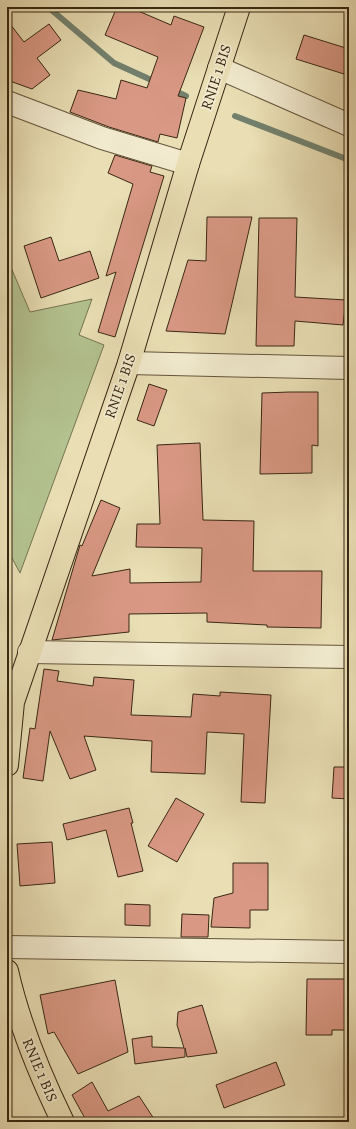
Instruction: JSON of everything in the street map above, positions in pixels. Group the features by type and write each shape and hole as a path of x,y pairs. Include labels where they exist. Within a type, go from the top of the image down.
{"main road":[{"name":"RNIE 1 BIS","path":"7,765 10,708 129,363 188,164 239,7"},
{"name":"RNIE 1 BIS","path":"7,970 16,1010 30,1050 63,1122"}],"street":[{"path":"219,68 349,126"},
{"path":"7,102 102,138 188,164"},
{"path":"129,363 349,368"},
{"path":"29,652 349,657"},
{"path":"7,947 349,952"}],"green space":[{"path":"7,258 30,312 92,299 79,335 104,345 20,573 7,549"}],"building":[{"path":"117,7 129,7 171,25 174,16 204,27 178,96 186,98 177,138 160,134 158,142 109,127 70,112 78,90 116,99 121,80 147,88 158,57 105,35"},
{"path":"7,20 24,42 49,24 61,40 37,58 50,75 32,89 7,80"},
{"path":"304,35 349,49 349,59 344,74 296,59"},
{"path":"115,155 152,166 150,172 164,176 115,337 98,332 116,272 106,276 133,184 108,173"},
{"path":"207,217 252,217 225,334 166,331 188,260 206,261"},
{"path":"259,218 297,218 295,297 346,300 343,325 295,321 294,346 256,346"},
{"path":"51,237 59,261 90,251 99,278 41,298 24,246"},
{"path":"149,384 167,390 154,426 137,420"},
{"path":"318,392 318,446 312,445 312,473 260,474 262,393"},
{"path":"200,443 203,520 254,521 253,571 322,571 321,628 267,627 267,625 207,622 207,613 129,614 129,632 52,640 80,545 82,546 101,500 120,508 92,576 130,569 130,583 201,582 202,548 136,547 137,524 160,524 157,445"},
{"path":"44,669 59,671 57,681 93,686 94,677 134,680 131,715 191,717 193,694 220,696 220,692 271,695 265,803 241,802 244,734 207,732 205,774 151,772 152,741 84,736 96,770 70,779 50,731 43,781 23,778 30,728 35,729"},
{"path":"334,767 349,767 349,799 332,798"},
{"path":"176,798 204,814 177,862 148,846"},
{"path":"129,808 133,823 131,823 143,871 118,877 106,830 67,840 63,824"},
{"path":"52,842 55,883 20,886 17,844"},
{"path":"233,863 268,863 268,910 250,910 250,928 211,927 214,898 233,893"},
{"path":"125,904 150,905 150,926 125,925"},
{"path":"182,914 209,915 208,937 181,937"},
{"path":"307,979 349,979 349,1030 332,1030 332,1035 306,1035"},
{"path":"115,980 128,1052 78,1074 54,1032 48,1034 40,995"},
{"path":"202,1005 217,1053 187,1057 185,1048 185,1057 135,1064 132,1039 152,1036 152,1047 184,1048 177,1025 178,1012"},
{"path":"276,1062 285,1085 224,1108 216,1085"},
{"path":"92,1082 108,1111 139,1096 156,1122 87,1122 72,1095"}],"waterway":[{"path":"48,7 114,63 158,83"},
{"path":"173,90 186,96"},
{"path":"235,116 349,160"}]}
